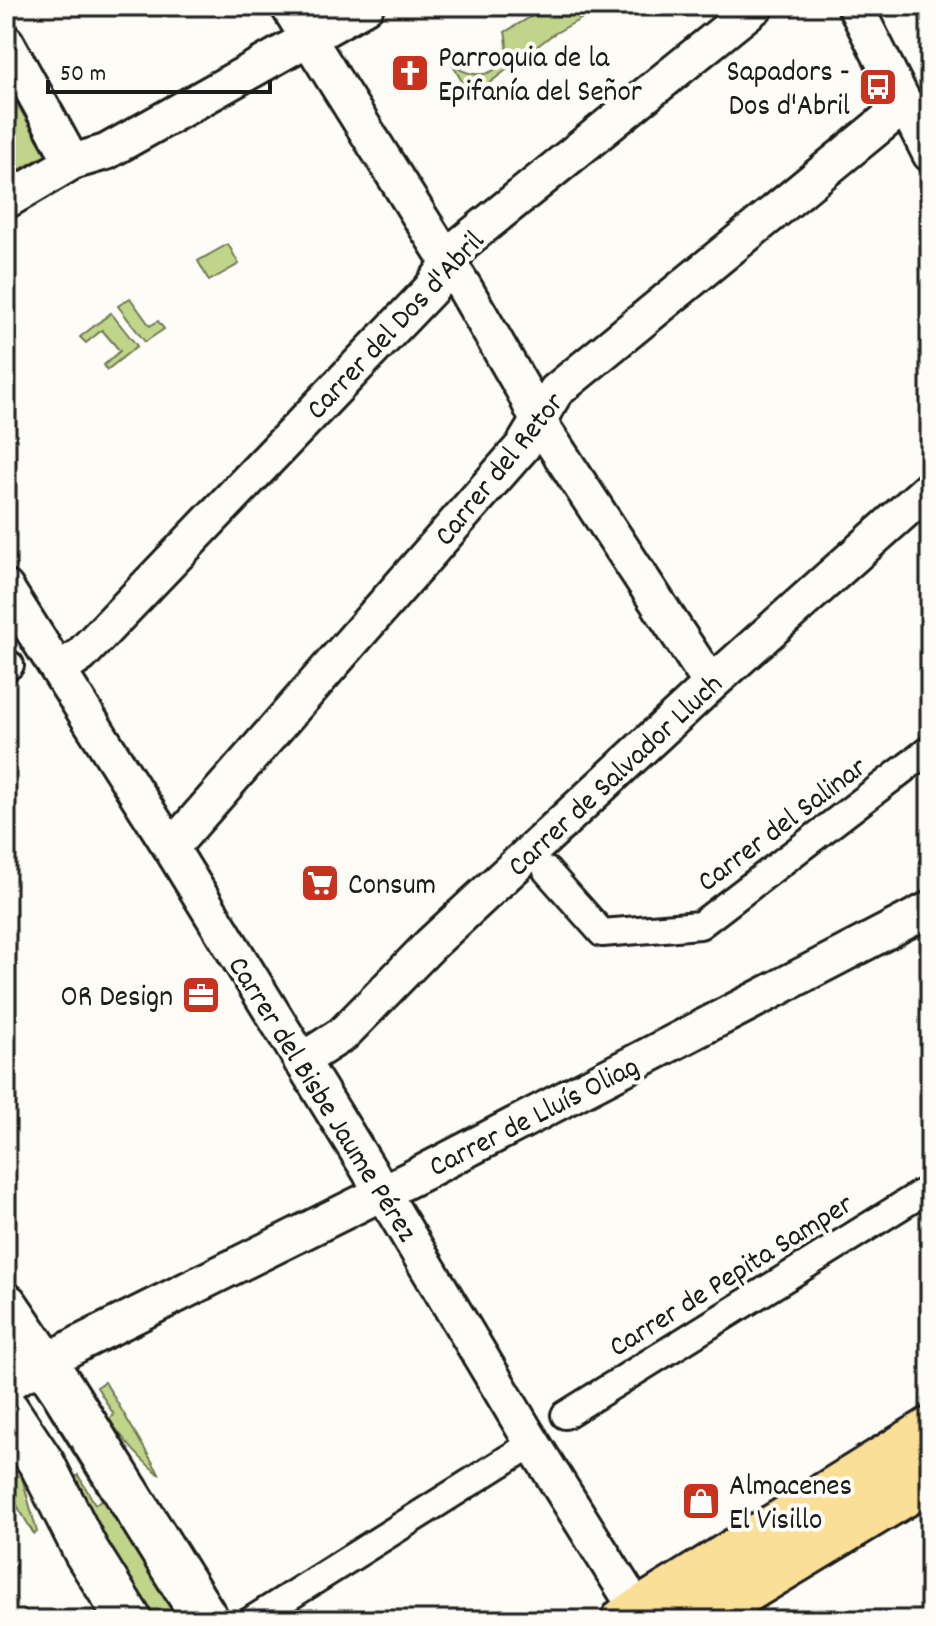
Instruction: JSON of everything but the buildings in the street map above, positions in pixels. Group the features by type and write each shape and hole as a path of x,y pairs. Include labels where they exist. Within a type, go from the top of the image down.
{"main road":[{"path":"6,1306 63,1390 206,1620"},
{"path":"6,1410 42,1464 86,1551 129,1620"},
{"path":"631,1616 930,1430"},
{"path":"697,1620 930,1479"}],"street":[{"path":"288,6 450,263 537,419 711,684"},
{"path":"6,201 72,162 106,152 366,6"},
{"name":"Carrer del Dos d'Abril","path":"59,670 81,655 430,290 464,242 756,6"},
{"path":"855,6 930,154"},
{"path":"6,42 72,162"},
{"name":"Carrer del Retor","path":"171,848 523,446 556,391 906,104"},
{"name":"Carrer de Salvador Lluch","path":"301,1061 343,1034 431,944 711,684 930,488"},
{"name":"Carrer del Bisbe Jaume Pérez","path":"6,588 171,848 383,1193 533,1443 631,1616"},
{"name":"Carrer del Salinar","path":"547,871 602,933 700,925 930,749"},
{"name":"Carrer de Lluís Oliag","path":"6,1384 84,1341 383,1193 930,909"},
{"name":"Carrer de Pepita Samper","path":"565,1415 930,1188"},
{"path":"252,1620 533,1443"}],"green space":[{"path":"549,6 604,6 552,35 471,97 452,64 474,74 493,70 505,56 505,32"},
{"path":"6,84 46,155 6,177"},
{"path":"228,244 239,264 209,281 198,261"},
{"path":"130,298 150,326 158,321 164,329 145,342 118,306"},
{"path":"111,313 137,346 107,370 104,365 120,351 102,330 86,343 80,337"},
{"path":"105,1382 160,1475 132,1449 109,1419 114,1415 97,1387"},
{"path":"54,1410 182,1620 155,1620 35,1423 74,1478 78,1475 95,1504 102,1500 49,1413"},
{"path":"21,1474 37,1532 34,1534 6,1487 6,1475 10,1481"}],"place":[{"name":"Parroquia de la Epifanía del Señor","path":"410,73"},
{"name":"Sapadors - Dos d'Abril","path":"878,87"},
{"name":"Consum","path":"320,883"},
{"name":"OR Design","path":"201,995"},
{"name":"Almacenes El Visillo","path":"701,1501"}]}
